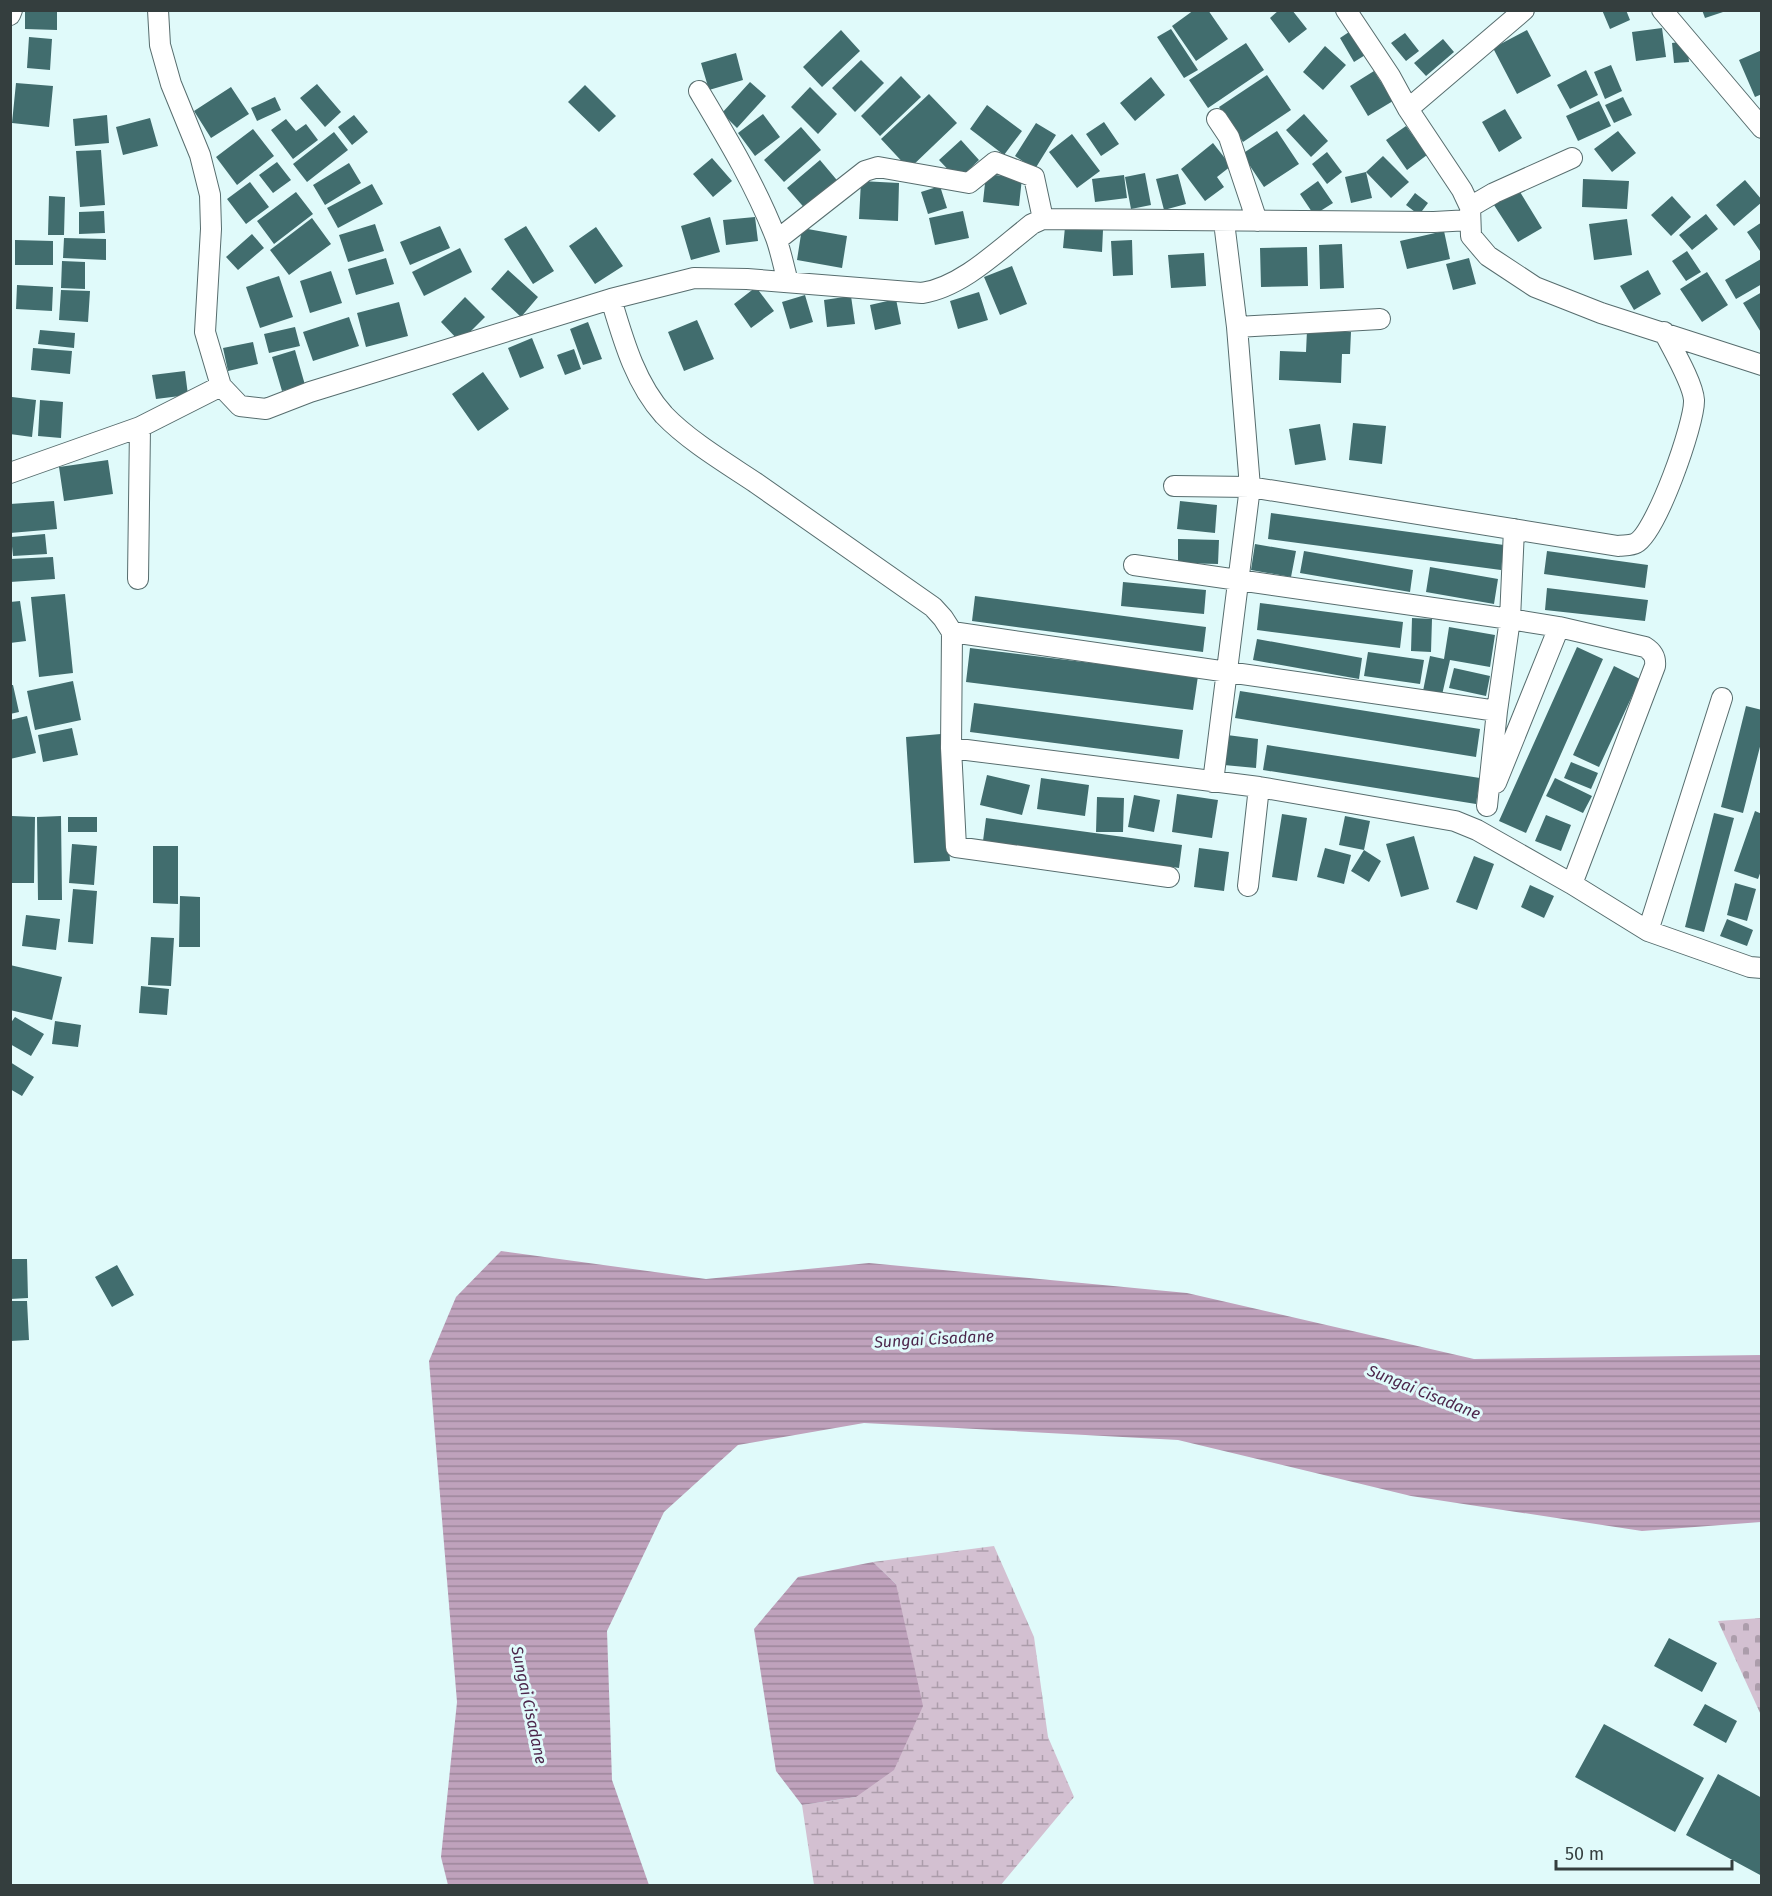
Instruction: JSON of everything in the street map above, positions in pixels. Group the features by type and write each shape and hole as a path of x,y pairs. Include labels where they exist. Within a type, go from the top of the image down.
{"street":[{"path":"10,15 12,10"},
{"path":"158,10 162,55 171,84 200,155 210,195 211,229 205,332 221,386 240,406 266,409 310,392 611,299 694,278 788,282 922,293 936,291 954,282 1032,224 1043,219 1434,222 1470,213 1494,193 1572,158"},
{"path":"1346,10 1462,190 1470,213 1472,236 1488,256 1535,287 1601,314 1664,332 1761,365"},
{"path":"1408,109 1524,10"},
{"path":"1662,10 1760,124"},
{"path":"699,91 747,176 777,240 788,282"},
{"path":"1217,119 1229,137 1257,221"},
{"path":"777,240 865,171 878,167 969,183 995,162 1034,177 1043,219"},
{"path":"1213,782 1250,488 1237,327 1224,222"},
{"path":"611,299 627,351 641,380 663,414 716,456 933,607 952,632 951,748 956,847 1169,877"},
{"path":"1237,327 1380,320"},
{"path":"1174,486 1250,488 1618,546 1636,543 1644,536 1666,491 1692,418 1694,398 1664,332"},
{"path":"10,473 140,427 221,386"},
{"path":"138,579 140,427"},
{"path":"1487,806 1510,619 1514,529"},
{"path":"1134,565 1510,619 1559,627 1645,647 1656,658 1655,666 1572,884"},
{"path":"1477,830 1559,627"},
{"path":"952,632 1497,711"},
{"path":"1648,931 1722,698"},
{"path":"951,748 1259,787 1455,821 1477,830 1572,884 1648,931 1750,967 1761,968"},
{"path":"1248,886 1259,787"}],"green space":[{"path":"994,1546 1034,1637 1048,1737 1074,1797 1000,1886 814,1885 802,1805 856,1797 896,1584 873,1562"},
{"path":"1762,1618 1761,1715 1718,1621"}],"water":[{"name":"Sungai Cisadane","path":"501,1251 706,1279 869,1263 1187,1293 1474,1359 1761,1355 1761,1522 1642,1531 1411,1496 1178,1440 864,1423 738,1445 664,1512 607,1631 612,1780 649,1885 448,1885 441,1857 457,1702 429,1361 456,1297"},
{"path":"873,1562 896,1584 923,1706 894,1770 856,1797 802,1805 776,1771 754,1629 798,1577"}],"building":[{"path":"25,10 57,11 57,30 25,29"},
{"path":"1194,10 1208,10 1228,39 1196,61 1172,26"},
{"path":"1279,10 1292,10 1307,29 1289,43 1270,18"},
{"path":"1602,10 1626,10 1630,20 1610,29"},
{"path":"1702,10 1726,10 1726,11 1705,18"},
{"path":"1355,28 1370,52 1354,62 1340,38"},
{"path":"1662,28 1666,57 1636,61 1632,32"},
{"path":"1171,29 1198,70 1184,78 1157,37"},
{"path":"841,30 860,51 822,87 803,67"},
{"path":"1527,30 1551,76 1517,94 1493,48"},
{"path":"1405,33 1419,51 1406,61 1391,43"},
{"path":"29,37 52,39 50,70 27,68"},
{"path":"1443,39 1454,52 1426,76 1414,63"},
{"path":"1687,41 1689,62 1674,63 1672,43"},
{"path":"1246,43 1264,70 1208,108 1189,80"},
{"path":"1325,46 1346,65 1323,90 1303,72"},
{"path":"1762,50 1762,94 1755,97 1739,60"},
{"path":"736,53 743,80 709,90 701,63"},
{"path":"861,60 884,83 855,112 832,88"},
{"path":"1611,65 1622,91 1605,99 1594,72"},
{"path":"1586,70 1598,95 1570,109 1557,85"},
{"path":"1374,71 1393,101 1368,116 1350,86"},
{"path":"1267,75 1291,110 1243,142 1219,107"},
{"path":"901,76 921,97 880,136 861,116"},
{"path":"1151,77 1165,95 1135,121 1120,103"},
{"path":"750,82 766,96 737,128 722,113"},
{"path":"16,83 53,86 49,127 12,123"},
{"path":"317,84 341,112 325,127 300,98"},
{"path":"585,85 616,116 599,132 568,102"},
{"path":"231,87 249,114 211,138 194,111"},
{"path":"810,87 837,114 818,134 791,107"},
{"path":"929,94 957,123 909,169 881,139"},
{"path":"275,97 281,110 257,121 251,108"},
{"path":"1623,97 1632,115 1614,123 1605,105"},
{"path":"1599,101 1611,126 1578,141 1566,116"},
{"path":"987,105 1022,131 1004,155 970,129"},
{"path":"1505,109 1522,138 1499,152 1482,122"},
{"path":"763,114 780,137 755,156 738,133"},
{"path":"1304,114 1328,141 1311,157 1286,130"},
{"path":"107,115 109,143 75,146 73,119"},
{"path":"354,115 368,132 352,145 338,127"},
{"path":"150,118 158,146 123,155 116,127"},
{"path":"286,119 296,131 306,124 318,140 293,159 271,130"},
{"path":"1104,122 1119,144 1101,156 1086,134"},
{"path":"1036,123 1056,135 1035,169 1015,156"},
{"path":"1406,126 1427,155 1407,170 1386,140"},
{"path":"801,127 821,150 784,182 764,160"},
{"path":"253,129 274,156 237,185 216,157"},
{"path":"1277,131 1299,164 1264,187 1242,154"},
{"path":"1618,131 1636,153 1612,172 1594,149"},
{"path":"334,132 348,150 307,182 293,164"},
{"path":"1072,134 1100,171 1077,188 1049,152"},
{"path":"961,140 979,160 958,180 939,160"},
{"path":"1213,143 1231,166 1217,177 1224,187 1205,201 1181,169"},
{"path":"101,150 105,205 80,207 76,151"},
{"path":"1327,152 1342,172 1327,184 1312,164"},
{"path":"1383,156 1409,182 1391,198 1366,172"},
{"path":"712,158 732,181 713,197 693,174"},
{"path":"820,160 841,185 808,212 787,188"},
{"path":"277,162 291,180 273,193 259,175"},
{"path":"349,163 361,183 325,205 313,185"},
{"path":"1366,172 1372,198 1351,203 1345,177"},
{"path":"1145,173 1151,205 1131,209 1125,177"},
{"path":"986,174 1022,178 1019,206 983,202"},
{"path":"1178,174 1186,204 1164,210 1156,179"},
{"path":"1124,175 1127,198 1095,202 1092,179"},
{"path":"1583,179 1629,181 1627,209 1582,207"},
{"path":"1745,180 1762,202 1734,226 1716,205"},
{"path":"861,181 899,183 898,221 859,219"},
{"path":"1318,181 1333,203 1314,215 1300,194"},
{"path":"250,182 269,207 246,224 227,199"},
{"path":"372,184 383,204 338,228 327,208"},
{"path":"940,186 947,208 928,214 921,192"},
{"path":"1517,187 1542,228 1518,242 1492,202"},
{"path":"296,192 313,214 274,244 257,221"},
{"path":"1415,193 1428,203 1419,215 1406,205"},
{"path":"49,196 65,197 64,235 48,235"},
{"path":"1672,196 1691,217 1671,236 1651,215"},
{"path":"104,211 105,233 79,234 79,212"},
{"path":"963,211 969,238 935,245 929,218"},
{"path":"1706,214 1718,229 1692,250 1679,235"},
{"path":"710,217 720,252 691,260 681,226"},
{"path":"755,217 758,241 726,245 723,220"},
{"path":"312,218 331,244 289,275 270,250"},
{"path":"1627,219 1632,255 1594,260 1589,224"},
{"path":"1762,222 1762,254 1747,232"},
{"path":"375,224 384,251 348,262 339,235"},
{"path":"440,226 450,248 410,265 400,242"},
{"path":"526,226 554,271 533,284 504,239"},
{"path":"596,227 623,266 595,284 569,246"},
{"path":"1065,227 1103,230 1102,252 1063,248"},
{"path":"802,228 847,236 842,268 797,260"},
{"path":"1444,231 1450,259 1407,269 1400,241"},
{"path":"252,234 264,248 238,270 226,257"},
{"path":"64,238 106,239 106,260 63,258"},
{"path":"15,240 53,241 53,265 15,265"},
{"path":"1132,240 1133,275 1113,276 1111,241"},
{"path":"1342,244 1344,288 1320,289 1319,245"},
{"path":"1307,247 1308,286 1261,287 1260,248"},
{"path":"460,248 472,272 424,296 412,272"},
{"path":"1687,251 1701,272 1686,281 1672,261"},
{"path":"1204,253 1206,286 1171,288 1168,255"},
{"path":"386,258 394,284 356,295 348,269"},
{"path":"1469,258 1476,284 1453,290 1446,264"},
{"path":"1761,259 1762,284 1736,299 1725,280"},
{"path":"62,261 85,262 85,289 61,288"},
{"path":"1012,266 1027,304 1000,315 984,277"},
{"path":"508,270 538,297 521,317 491,289"},
{"path":"1648,270 1661,294 1634,310 1620,286"},
{"path":"331,271 342,303 310,313 300,281"},
{"path":"1707,272 1728,305 1702,322 1680,289"},
{"path":"279,276 293,317 260,328 246,287"},
{"path":"17,285 53,287 52,311 16,309"},
{"path":"756,287 774,311 751,328 734,304"},
{"path":"61,290 90,291 88,322 59,320"},
{"path":"979,292 988,320 958,329 950,301"},
{"path":"1762,292 1762,334 1743,303"},
{"path":"805,295 813,322 790,329 782,302"},
{"path":"851,296 855,324 827,327 824,300"},
{"path":"465,297 485,317 460,342 441,322"},
{"path":"896,299 901,324 875,330 870,305"},
{"path":"399,302 408,336 366,347 357,313"},
{"path":"349,317 359,346 313,361 303,332"},
{"path":"697,320 714,359 684,371 668,332"},
{"path":"588,322 602,359 583,365 570,329"},
{"path":"295,327 300,346 269,353 264,334"},
{"path":"40,330 75,333 74,348 38,344"},
{"path":"1307,330 1351,332 1350,354 1342,354 1341,383 1279,380 1280,351 1306,352"},
{"path":"532,338 544,368 520,378 508,348"},
{"path":"253,342 258,364 228,371 223,348"},
{"path":"33,348 72,351 70,374 31,370"},
{"path":"574,349 581,369 565,375 557,355"},
{"path":"295,350 305,385 282,391 272,357"},
{"path":"185,371 188,395 156,399 152,375"},
{"path":"483,372 509,409 478,431 452,394"},
{"path":"12,397 36,400 32,437 10,434"},
{"path":"40,400 63,402 61,438 38,436"},
{"path":"1353,423 1386,426 1382,464 1349,460"},
{"path":"1320,424 1326,460 1295,465 1289,429"},
{"path":"108,460 113,494 64,501 59,467"},
{"path":"54,501 57,529 10,533 10,504"},
{"path":"1180,501 1217,505 1215,533 1177,529"},
{"path":"1271,513 1504,545 1501,570 1268,539"},
{"path":"45,534 47,554 13,556 11,537"},
{"path":"1178,539 1219,540 1218,564 1178,563"},
{"path":"1255,544 1296,551 1291,577 1251,570"},
{"path":"1304,551 1413,570 1410,592 1300,573"},
{"path":"1547,551 1648,565 1645,588 1544,574"},
{"path":"53,557 55,579 10,582 10,559"},
{"path":"1430,567 1498,579 1494,604 1426,592"},
{"path":"1123,582 1206,590 1204,614 1121,606"},
{"path":"1547,588 1648,600 1645,621 1545,610"},
{"path":"65,594 73,673 39,677 31,597"},
{"path":"975,596 1206,627 1203,652 972,621"},
{"path":"20,601 26,641 10,643 10,602"},
{"path":"1260,603 1403,622 1400,648 1257,630"},
{"path":"1412,618 1432,619 1431,652 1411,651"},
{"path":"1449,627 1495,635 1490,667 1450,660 1442,695 1423,691 1430,656 1444,659"},
{"path":"1257,639 1362,658 1359,679 1253,660"},
{"path":"1577,647 1603,659 1526,833 1499,821"},
{"path":"970,648 1198,676 1193,710 966,682"},
{"path":"1368,652 1424,660 1420,684 1364,676"},
{"path":"1614,666 1640,679 1599,767 1573,755"},
{"path":"1454,668 1490,676 1486,696 1449,688"},
{"path":"73,681 81,720 35,730 27,691"},
{"path":"10,685 13,685 19,712 10,714"},
{"path":"1240,691 1480,729 1476,757 1235,718"},
{"path":"974,703 1183,730 1179,759 970,732"},
{"path":"1746,706 1762,710 1762,739 1743,813 1721,807"},
{"path":"27,716 36,753 10,759 10,720"},
{"path":"72,728 78,755 43,762 38,735"},
{"path":"941,734 950,861 914,863 906,737"},
{"path":"1227,735 1258,739 1256,768 1224,765"},
{"path":"1267,745 1480,778 1476,804 1263,770"},
{"path":"1571,762 1598,773 1591,789 1564,778"},
{"path":"987,775 1030,785 1022,815 980,805"},
{"path":"1041,778 1089,785 1085,816 1037,809"},
{"path":"1555,778 1592,796 1583,813 1546,796"},
{"path":"1177,794 1218,800 1212,838 1172,832"},
{"path":"1134,795 1160,800 1154,832 1128,827"},
{"path":"1097,797 1124,798 1123,832 1096,832"},
{"path":"1755,811 1762,814 1762,868 1758,879 1734,871"},
{"path":"1714,813 1734,818 1704,932 1685,927"},
{"path":"1282,814 1307,818 1297,881 1272,877"},
{"path":"1546,815 1571,825 1561,851 1535,841"},
{"path":"12,816 35,817 34,883 11,883"},
{"path":"61,816 62,900 38,900 37,817"},
{"path":"1345,816 1370,821 1364,850 1339,845"},
{"path":"68,817 97,817 97,832 68,832"},
{"path":"986,818 1182,845 1179,868 983,841"},
{"path":"1414,836 1429,889 1401,897 1386,844"},
{"path":"72,844 97,846 94,885 69,883"},
{"path":"153,846 178,846 178,904 153,903"},
{"path":"1199,848 1229,852 1224,891 1194,887"},
{"path":"1325,848 1351,855 1344,884 1317,877"},
{"path":"1364,850 1381,861 1369,882 1351,871"},
{"path":"1474,856 1494,864 1477,910 1456,902"},
{"path":"1735,883 1756,889 1747,921 1727,915"},
{"path":"1530,885 1554,896 1544,918 1521,907"},
{"path":"73,889 97,891 93,944 68,942"},
{"path":"180,896 200,897 200,947 179,947"},
{"path":"26,915 60,919 56,950 22,946"},
{"path":"1727,919 1753,930 1747,946 1720,936"},
{"path":"151,937 174,938 171,986 148,985"},
{"path":"10,965 62,977 52,1020 10,1010"},
{"path":"141,986 169,989 167,1015 139,1013"},
{"path":"15,1017 44,1034 31,1056 10,1044 10,1024"},
{"path":"55,1021 81,1025 78,1047 52,1044"},
{"path":"10,1062 34,1077 22,1096 10,1089"},
{"path":"10,1259 27,1259 28,1298 10,1299"},
{"path":"117,1265 134,1295 112,1307 95,1277"},
{"path":"10,1301 27,1301 29,1340 10,1341"},
{"path":"1669,1638 1717,1663 1702,1692 1654,1666"},
{"path":"1705,1704 1737,1721 1726,1743 1693,1725"},
{"path":"1604,1724 1704,1778 1675,1832 1575,1777"},
{"path":"1718,1774 1762,1798 1762,1876 1686,1835"}]}
